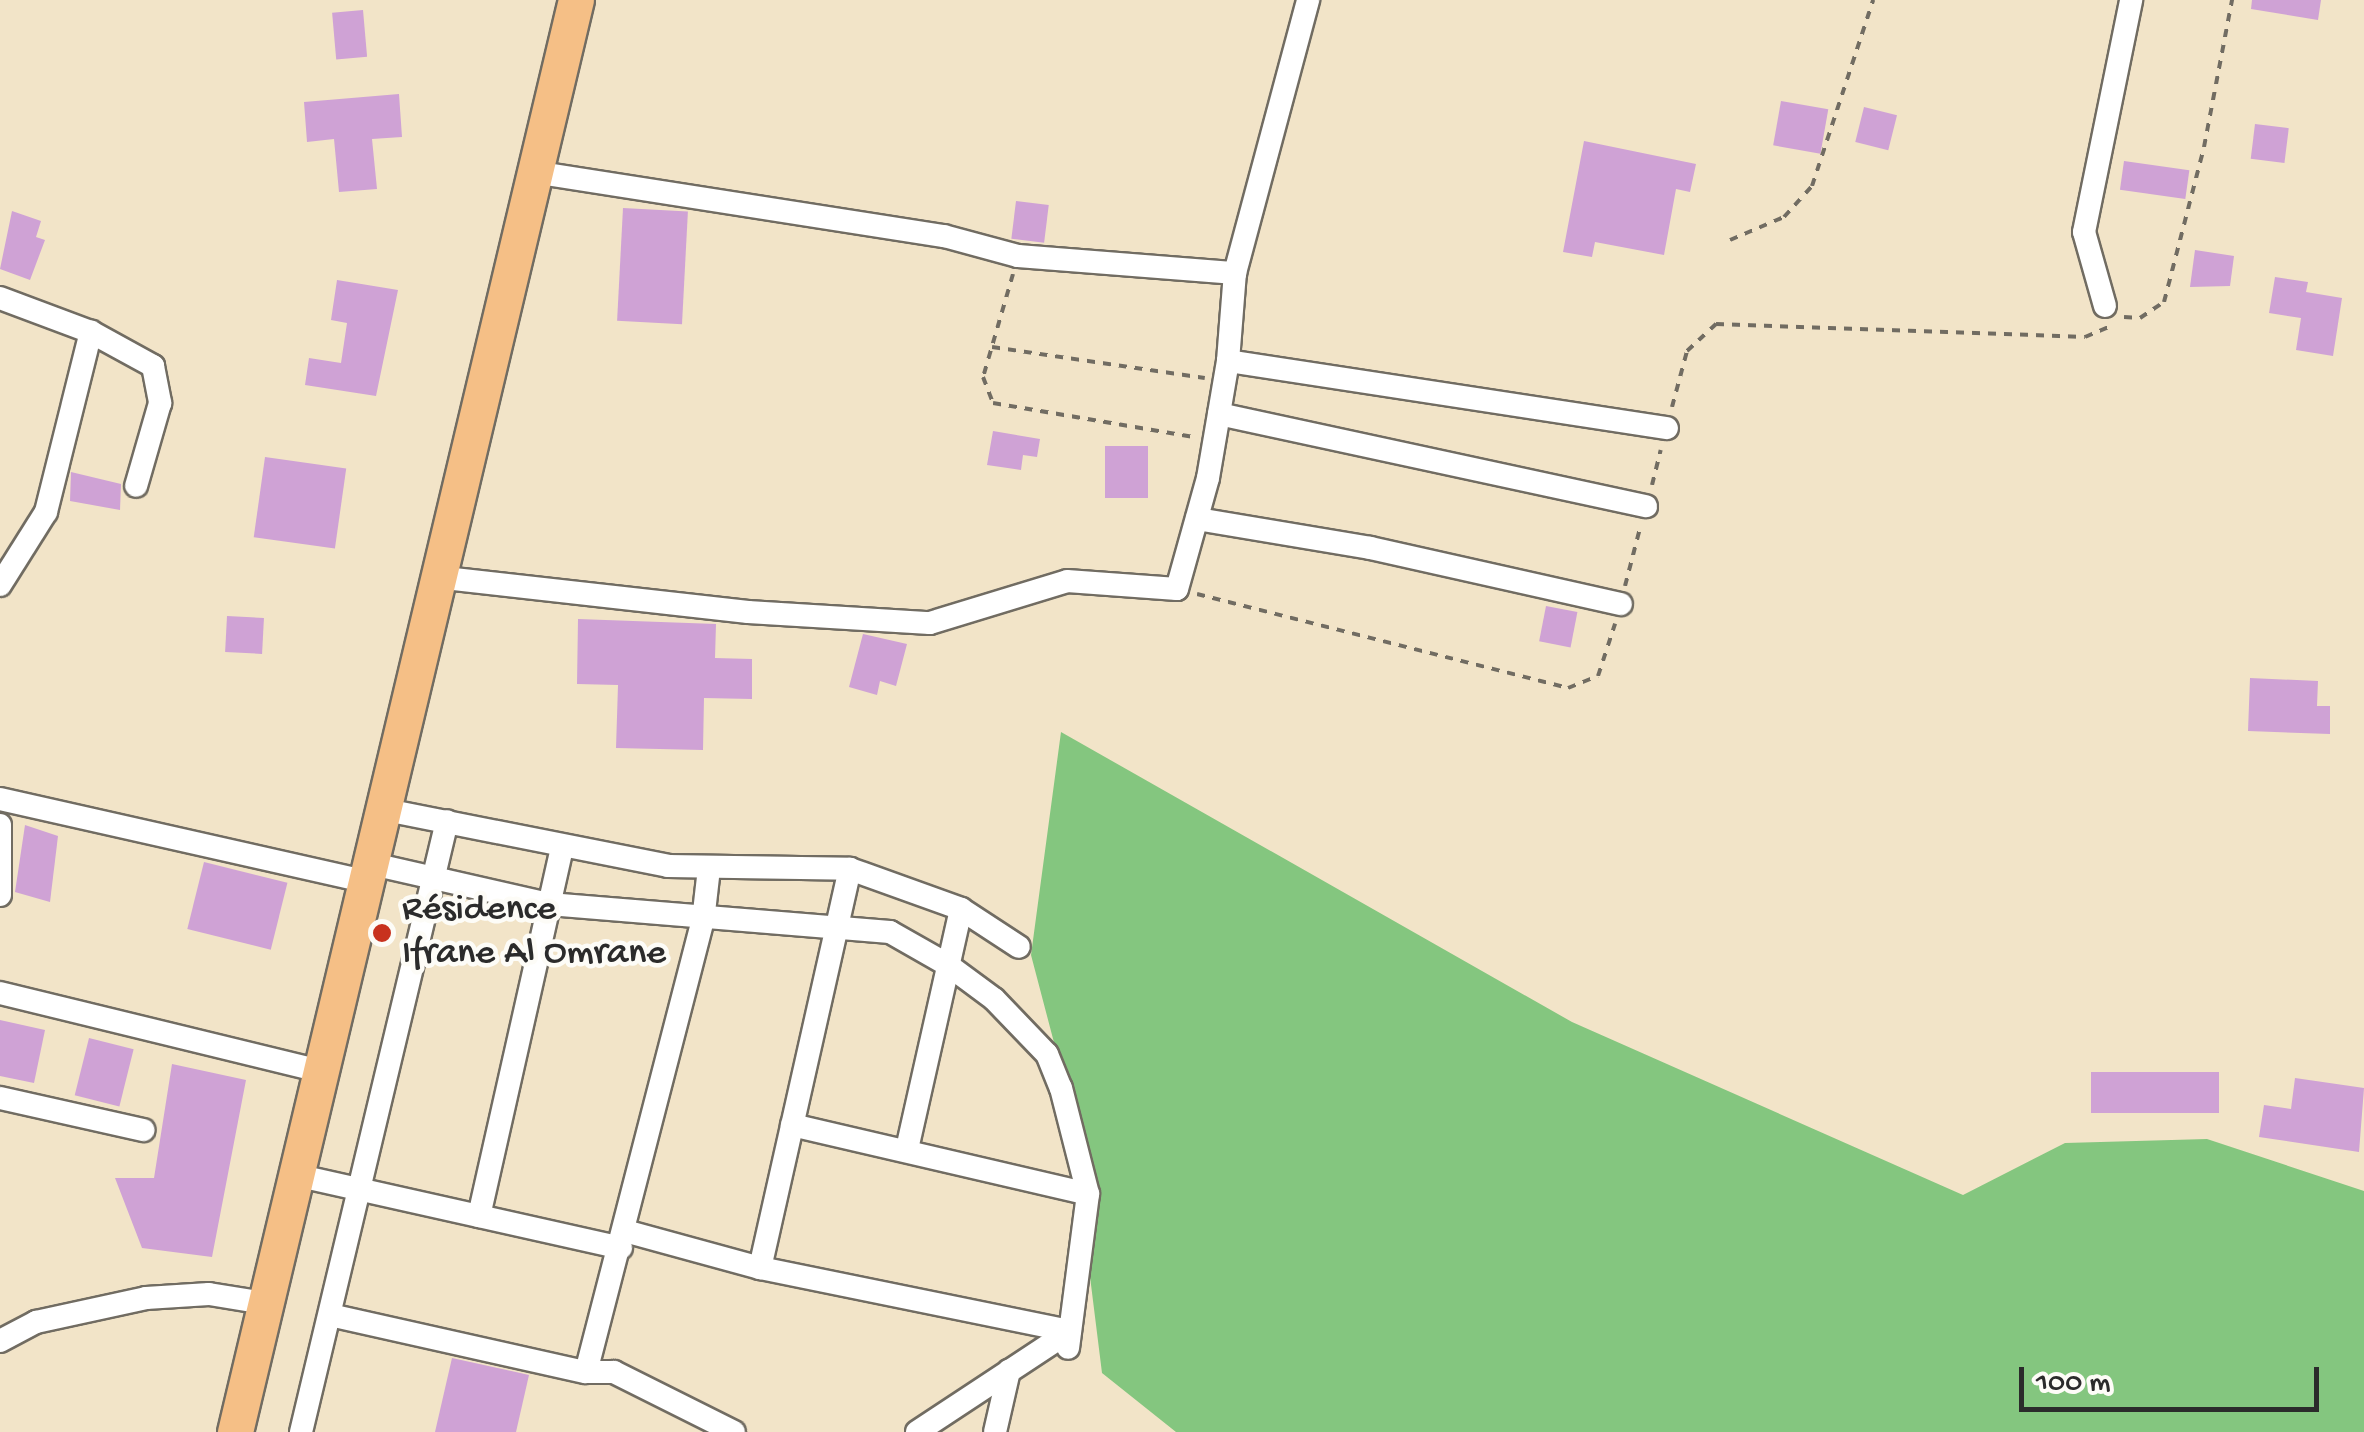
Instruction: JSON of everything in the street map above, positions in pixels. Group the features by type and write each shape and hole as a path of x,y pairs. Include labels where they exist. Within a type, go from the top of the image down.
{"highway":[{"path":"235,1432 576,0"}],"street":[{"path":"436,577 748,612 930,623 1068,580 1177,589 1198,519 1219,414 1236,273 1308,0"},
{"path":"2105,306 2084,232 2131,0"},
{"path":"534,172 944,236 1018,256 1236,273"},
{"path":"0,298 142,355 160,380 136,486"},
{"path":"0,585 46,512 91,332"},
{"path":"1227,371 1667,428"},
{"path":"1219,414 1646,506"},
{"path":"1198,519 1370,548 1620,604"},
{"path":"0,799 366,872 433,878 549,904 702,921 838,924 890,932 994,999 1047,1054 1088,1194 1069,1340"},
{"path":"381,809 562,847 709,868 850,869 961,909 1019,947"},
{"path":"300,1432 361,1190 446,821"},
{"path":"0,825 0,895"},
{"path":"479,1216 562,847"},
{"path":"586,1372 702,921 709,868"},
{"path":"760,1268 850,869"},
{"path":"907,1149 961,909"},
{"path":"0,992 319,1071"},
{"path":"0,1098 144,1130"},
{"path":"792,1125 1088,1194"},
{"path":"294,1175 479,1216 623,1239 760,1268 1069,1340"},
{"path":"0,1342 36,1322 110,1303 209,1294 265,1303"},
{"path":"330,1315 586,1372 614,1372 734,1432"},
{"path":"917,1432 1009,1372 1069,1340"},
{"path":"995,1432 1009,1372"}],"path":[{"path":"1730,240 1784,217 1812,186 1873,0"},
{"path":"2105,306 2140,318 2164,302 2204,146 2232,0"},
{"path":"1018,256 983,377 993,403 1214,440"},
{"path":"992,347 1227,371"}],"green space":[{"path":"1061,732 1572,1022 1963,1195 2065,1143 2207,1139 2364,1191 2364,1432 1176,1432 1102,1373 1067,1092 1031,955"}],"building":[{"path":"2252,0 2321,0 2318,20 2251,9"},
{"path":"363,10 367,57 336,60 332,13"},
{"path":"399,94 402,137 372,139 377,189 339,192 334,139 307,142 304,102"},
{"path":"1781,101 1828,109 1820,154 1773,145"},
{"path":"1864,107 1897,115 1888,150 1855,142"},
{"path":"2255,124 2289,128 2284,163 2251,159"},
{"path":"1584,141 1696,164 1690,192 1676,189 1664,255 1595,242 1592,257 1563,252"},
{"path":"2124,161 2189,170 2185,199 2120,190"},
{"path":"1016,201 1049,205 1044,243 1011,239"},
{"path":"623,208 688,211 682,324 617,321"},
{"path":"12,211 41,221 36,237 45,240 30,280 0,269"},
{"path":"2195,250 2234,256 2230,286 2190,287"},
{"path":"2275,277 2308,282 2306,292 2342,298 2333,356 2296,350 2301,318 2269,313"},
{"path":"337,280 398,290 376,396 305,385 309,358 341,363 347,323 331,320"},
{"path":"993,431 1040,439 1037,457 1023,455 1021,470 987,465"},
{"path":"1105,446 1148,446 1148,498 1105,498"},
{"path":"265,457 346,468 335,549 254,537"},
{"path":"71,472 121,484 120,510 70,501"},
{"path":"1546,606 1577,612 1571,647 1539,641"},
{"path":"227,616 264,618 262,654 225,652"},
{"path":"578,619 716,624 715,658 752,659 752,699 704,698 703,750 616,748 618,685 577,684"},
{"path":"863,634 907,644 896,686 880,681 877,695 849,687"},
{"path":"2250,678 2318,681 2317,706 2330,706 2330,734 2248,731"},
{"path":"25,825 58,836 50,902 15,892"},
{"path":"204,862 287,883 271,950 187,929"},
{"path":"0,1020 45,1030 34,1083 0,1076"},
{"path":"89,1038 134,1049 119,1106 75,1095"},
{"path":"172,1064 246,1080 212,1257 142,1248 115,1178 154,1178"},
{"path":"2091,1072 2219,1072 2219,1113 2091,1113"},
{"path":"2295,1078 2364,1088 2359,1152 2259,1137 2264,1105 2291,1109"},
{"path":"452,1358 529,1375 516,1432 435,1432"}],"place":[{"name":"Résidence Ifrane Al Omrane","path":"382,933"}]}
